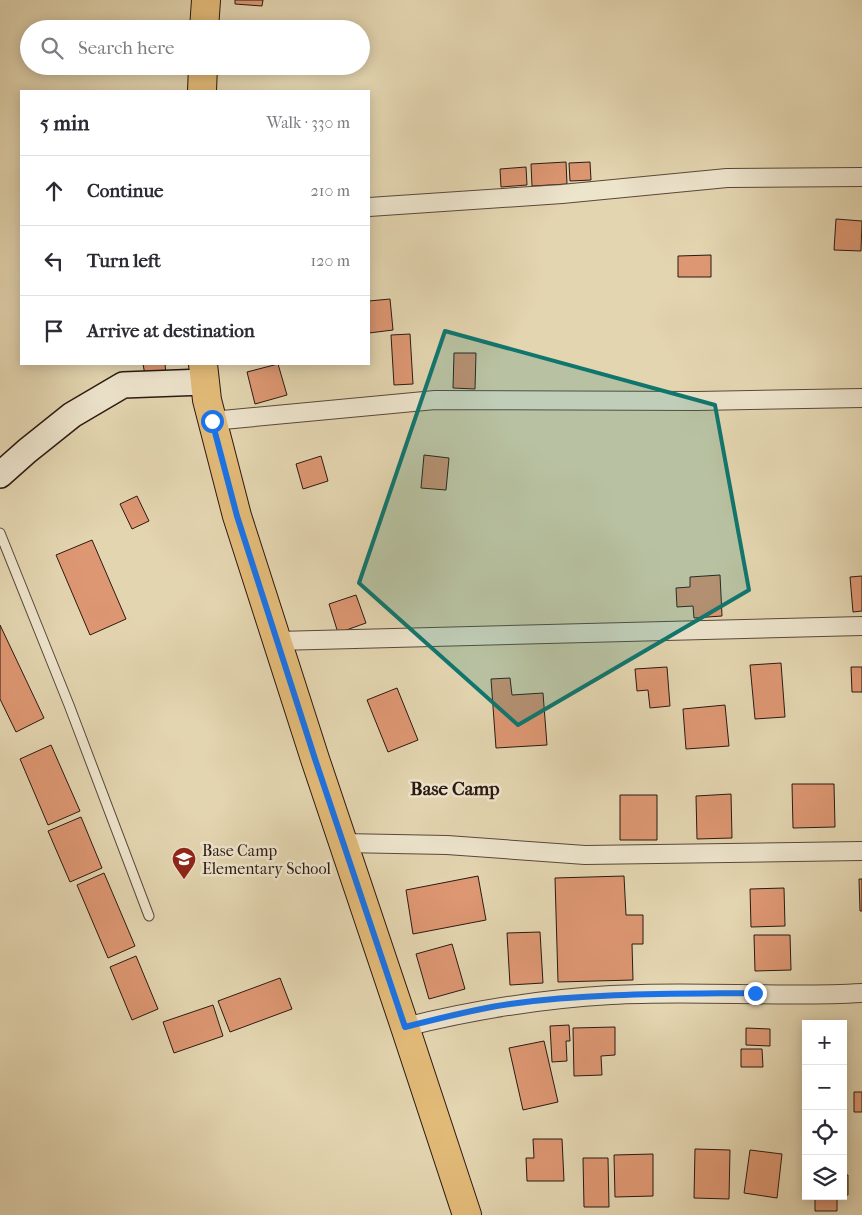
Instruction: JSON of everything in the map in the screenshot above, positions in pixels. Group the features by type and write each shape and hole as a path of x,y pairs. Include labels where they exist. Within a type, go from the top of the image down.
{"main road":[{"path":"205,20 206,0"},
{"path":"202,90 203,75"},
{"path":"203,373 212,421 237,516 466,1215"}],"street":[{"path":"370,207 562,194 727,178 862,177"},
{"path":"0,475 27,451 126,374 203,373"},
{"path":"212,421 435,400 697,401 862,398"},
{"path":"277,641 862,626"},
{"path":"343,844 447,845 584,855 862,851"},
{"path":"405,1027 454,1014 510,1004 612,995 862,993"}],"lane":[{"path":"0,533 69,705 149,916"}],"highlighted area":[{"path":"445,331 715,405 749,590 518,725 359,583"}],"building":[{"path":"235,0 263,0 262,6 235,4"},
{"path":"566,162 567,184 532,186 531,164"},
{"path":"590,162 591,180 570,181 569,163"},
{"path":"526,167 527,185 501,187 500,169"},
{"path":"836,219 862,221 861,251 834,250"},
{"path":"711,255 711,277 678,277 678,256"},
{"path":"390,299 393,330 370,333 370,301"},
{"path":"410,334 413,384 394,385 391,335"},
{"path":"454,353 476,353 475,389 453,388"},
{"path":"143,365 165,365 166,374 145,375"},
{"path":"278,365 287,395 255,404 247,372"},
{"path":"424,455 449,458 446,490 421,488"},
{"path":"321,456 328,481 303,489 296,464"},
{"path":"137,496 149,521 132,529 120,504"},
{"path":"92,540 126,619 90,635 56,555"},
{"path":"720,575 722,616 694,618 693,606 677,607 676,588 690,587 690,577"},
{"path":"862,576 862,611 853,612 850,577"},
{"path":"356,595 366,623 338,633 329,604"},
{"path":"0,625 44,718 16,732 0,699"},
{"path":"781,663 785,717 755,719 750,665"},
{"path":"667,667 670,706 650,708 648,690 637,691 635,669"},
{"path":"851,667 862,667 862,692 852,692"},
{"path":"510,678 512,695 543,693 547,745 496,748 491,679"},
{"path":"397,688 418,740 388,752 367,700"},
{"path":"725,705 729,746 686,749 683,709"},
{"path":"51,745 80,811 48,825 20,759"},
{"path":"792,784 834,784 835,827 793,828"},
{"path":"731,794 732,838 697,839 696,796"},
{"path":"620,795 657,795 657,840 620,840"},
{"path":"81,817 102,868 70,882 48,831"},
{"path":"104,873 135,946 108,958 77,885"},
{"path":"478,876 486,920 413,934 406,890"},
{"path":"624,876 626,915 643,915 643,944 632,944 633,980 558,982 555,878"},
{"path":"859,879 862,879 862,911 860,911"},
{"path":"784,888 785,926 751,927 750,889"},
{"path":"540,932 543,983 510,985 507,933"},
{"path":"754,935 790,935 791,970 755,971"},
{"path":"452,944 465,989 429,999 416,954"},
{"path":"136,956 158,1009 132,1020 110,967"},
{"path":"280,978 292,1009 230,1032 218,1001"},
{"path":"213,1005 223,1036 174,1053 163,1022"},
{"path":"569,1025 570,1041 566,1041 567,1061 552,1062 550,1026"},
{"path":"615,1027 615,1055 601,1056 602,1075 574,1076 573,1028"},
{"path":"746,1028 770,1029 770,1046 746,1045"},
{"path":"544,1041 558,1102 523,1110 509,1048"},
{"path":"741,1049 762,1049 763,1067 741,1067"},
{"path":"854,1092 862,1092 862,1112 854,1112"},
{"path":"533,1139 562,1139 564,1181 527,1181 526,1158 534,1158"},
{"path":"695,1149 730,1150 729,1199 694,1198"},
{"path":"750,1150 782,1154 777,1198 744,1193"},
{"path":"653,1154 653,1196 615,1197 614,1155"},
{"path":"583,1158 608,1158 609,1207 584,1207"},
{"path":"847,1175 848,1175 847,1195"},
{"path":"815,1200 837,1200 837,1211 815,1211"}],"place":[{"name":"Base Camp Elementary School","path":"184,880"}],"district":[{"name":"Base Camp","path":"455,789"}],"route":[{"path":"212,421 237,516 315,759 405,1027 454,1014 510,1004 612,995 755,993"}]}
